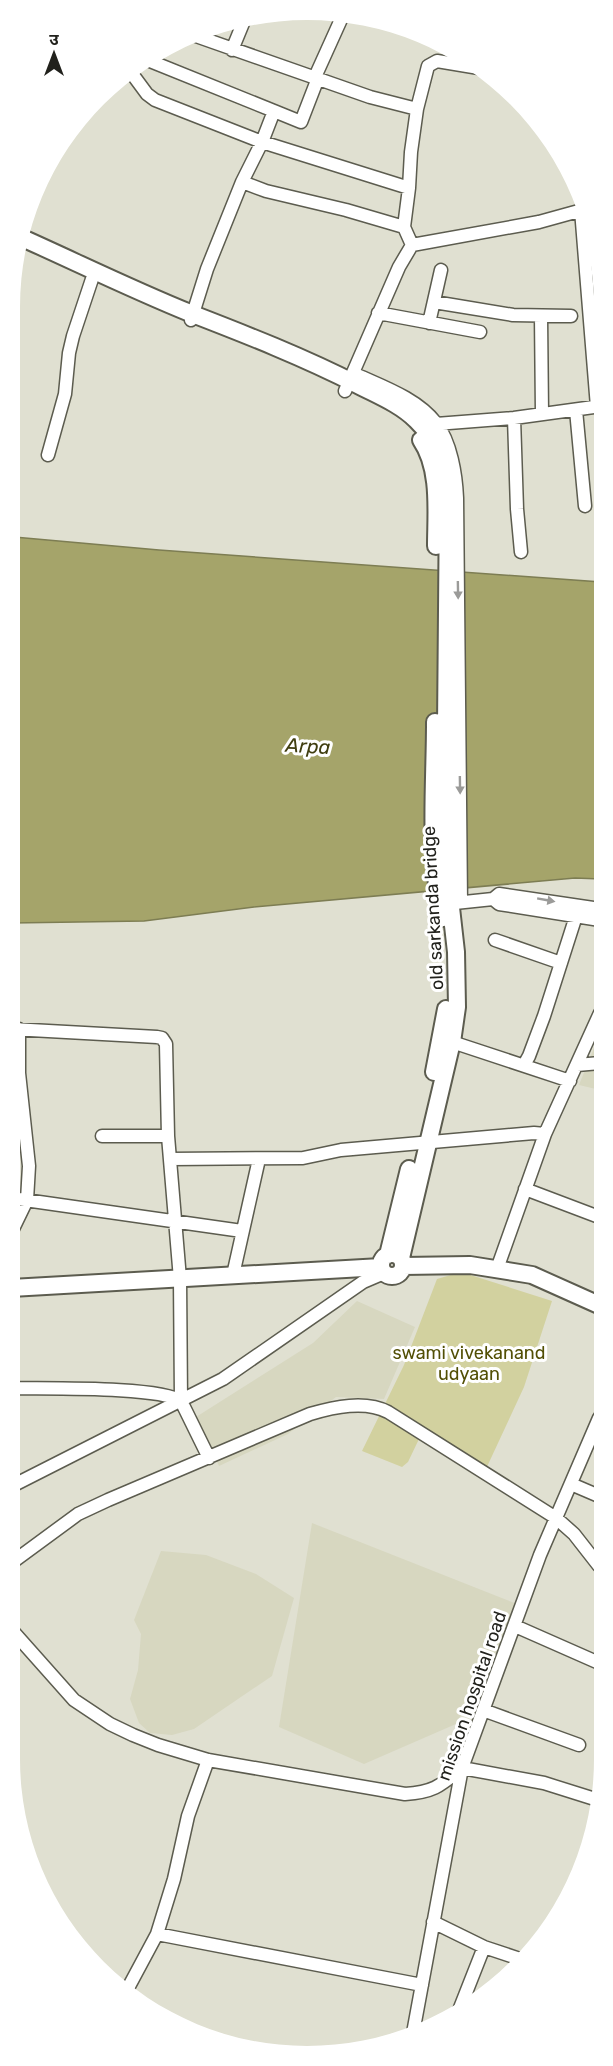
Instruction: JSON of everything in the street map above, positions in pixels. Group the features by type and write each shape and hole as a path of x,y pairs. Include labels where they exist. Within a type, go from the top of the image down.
{"main road":[{"path":"27,240 191,317"},
{"path":"25,250 92,279 191,317"},
{"name":"old sarkanda bridge","path":"191,317 259,339 392,403 415,418 430,434 446,472 448,493 442,549 449,897 456,952 457,1006 452,1042 421,1142 391,1264"},
{"path":"421,1142 449,984 449,897"},
{"path":"20,1288 180,1280 391,1264 470,1265 532,1275 594,1303"}],"street":[{"path":"155,63 301,122 316,77 340,22"},
{"path":"232,50 241,27"},
{"path":"203,39 370,97 417,109"},
{"path":"463,66 437,61 428,66 417,109 411,152 404,227 410,249 378,313 350,382 408,400 436,424 452,461 456,484 449,897 493,899 499,904 594,919"},
{"path":"135,77 154,100 262,142 409,188"},
{"path":"191,317 207,269 242,182 274,111"},
{"path":"242,182 266,191 346,210 404,227"},
{"path":"410,249 539,222 577,212"},
{"path":"585,238 594,345"},
{"path":"429,323 441,270"},
{"path":"48,454 65,394 73,336 92,279"},
{"path":"434,302 513,315 571,316"},
{"path":"378,313 480,332"},
{"path":"541,316 542,414"},
{"path":"436,424 514,418 594,408"},
{"path":"576,410 585,506"},
{"path":"514,418 521,552"},
{"path":"493,899 499,894 594,908"},
{"path":"524,1065 544,1016 576,916"},
{"path":"495,940 561,963"},
{"path":"497,1269 545,1134 594,1026"},
{"path":"20,1029 162,1038 166,1044 168,1136 180,1280 181,1401 208,1458"},
{"path":"452,1042 570,1081"},
{"path":"576,1065 594,1064"},
{"path":"20,1082 29,1166 27,1200 20,1214"},
{"path":"171,1159 303,1158 341,1150 421,1142 545,1134"},
{"path":"102,1136 168,1136"},
{"path":"233,1275 259,1160"},
{"path":"525,1188 594,1215"},
{"path":"20,1199 242,1231"},
{"path":"20,1482 223,1379 391,1264"},
{"path":"20,1388 142,1392 177,1398 181,1401"},
{"path":"20,1557 78,1514 310,1414 342,1407 374,1406 388,1412 556,1518 574,1534 594,1560"},
{"name":"mission hospital road","path":"414,2026 462,1768 540,1555 594,1429"},
{"path":"571,1484 594,1495"},
{"path":"515,1626 594,1661"},
{"path":"20,1640 74,1700 111,1724 158,1745 208,1760 405,1794 424,1792 439,1787 462,1768 544,1783 591,1798"},
{"path":"483,1710 579,1745"},
{"path":"130,1985 157,1934 174,1880 188,1816 208,1760"},
{"path":"433,1922 484,1947 514,1957"},
{"path":"157,1934 422,1986"},
{"path":"463,2000 484,1947"}],"shaded area":[{"path":"594,1048 594,1089 579,1085"},
{"path":"357,1301 415,1327 384,1399 336,1397 288,1434 219,1466 196,1417 313,1343"},
{"path":"312,1523 522,1606 456,1724 364,1764 279,1727"},
{"path":"161,1551 206,1555 256,1574 294,1598 272,1676 194,1729 172,1735 150,1733 139,1723 130,1699 138,1670 141,1634 134,1620"}],"green space":[{"name":"swami vivekanand udyaan","path":"461,1272 552,1301 524,1387 485,1471 419,1439 408,1462 402,1467 362,1451 404,1365 437,1279"}],"water":[{"name":"Arpa","path":"20,538 159,550 594,581 594,879 575,878 254,907 144,921 20,923"}]}
